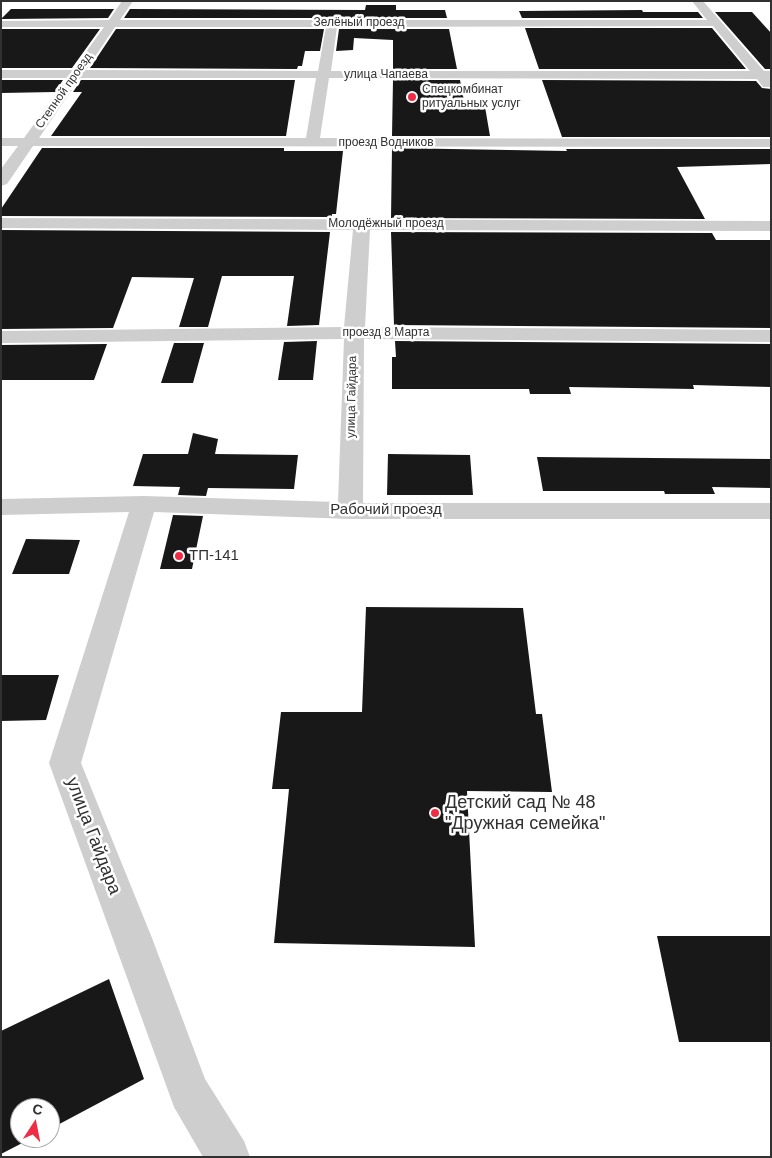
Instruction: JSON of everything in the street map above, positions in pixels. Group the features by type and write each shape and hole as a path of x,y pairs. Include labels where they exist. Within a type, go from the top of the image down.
{"street":[{"name":"Степной проезд","path":"1,181 128,1"},
{"path":"697,1 766,75 771,87"},
{"path":"416,8 419,23"},
{"name":"Зелёный проезд","path":"1,24 716,23"},
{"path":"312,143 332,24"},
{"name":"улица Чапаева","path":"1,74 766,75"},
{"name":"проезд Водников","path":"1,142 771,143"},
{"name":"Молодёжный проезд","path":"1,223 771,226"},
{"name":"улица Гайдара","path":"350,511 354,333 362,224"},
{"name":"проезд 8 Марта","path":"1,337 354,333 771,336"},
{"name":"улица Гайдара","path":"144,504 65,763 133,938 189,1092 228,1157"},
{"name":"Рабочий проезд","path":"1,507 144,504 350,511 771,511"}],"building":[{"path":"366,5 396,5 396,10 445,10 447,18 124,18 130,9 365,10"},
{"path":"11,9 114,9 108,18 1,19"},
{"path":"642,10 643,12 698,12 703,18 522,18 519,11"},
{"path":"715,12 752,12 771,33 771,69 765,69"},
{"path":"525,28 712,28 746,69 539,69"},
{"path":"1,29 100,29 72,68 1,68"},
{"path":"116,29 324,29 320,51 305,51 302,66 298,66 297,69 90,68"},
{"path":"339,29 449,29 457,69 393,69 393,40 354,38 353,50 336,51"},
{"path":"1,80 63,80 55,92 1,93"},
{"path":"81,80 295,80 286,136 51,136 82,92 73,92"},
{"path":"393,80 460,80 464,101 484,101 490,136 392,136"},
{"path":"542,80 756,81 762,88 771,89 771,137 562,137"},
{"path":"42,148 284,148 284,151 343,151 336,214 332,214 332,217 1,216 1,209"},
{"path":"392,148 567,151 566,149 771,149 771,164 677,167 705,219 391,218"},
{"path":"1,230 330,232 319,325 287,326 294,276 222,276 208,327 179,327 194,278 132,277 113,328 1,329"},
{"path":"391,232 712,233 716,240 771,240 771,328 394,325"},
{"path":"317,341 313,380 278,380 284,342"},
{"path":"395,341 771,344 771,387 693,385 694,389 569,387 571,394 530,394 529,389 392,389 392,357 396,357"},
{"path":"174,343 204,343 193,383 161,383"},
{"path":"107,344 94,380 1,380 1,345"},
{"path":"193,433 218,439 215,454 298,455 294,489 208,488 206,496 178,495 180,487 133,486 143,454 188,454"},
{"path":"388,454 470,455 473,495 387,495"},
{"path":"537,457 771,459 771,488 712,487 715,494 665,494 664,491 543,491"},
{"path":"173,515 203,516 192,569 160,569"},
{"path":"26,539 80,540 69,574 12,574"},
{"path":"366,607 523,608 536,714 542,714 552,792 467,791 475,947 274,943 289,789 272,789 281,712 362,712"},
{"path":"1,675 59,675 46,720 1,721"},
{"path":"657,936 771,936 771,1042 679,1042"},
{"path":"109,979 144,1079 60,1124 60,1098 10,1098 10,1148 13,1148 1,1154 1,1031"}],"place":[{"name":"Спецкомбинат ритуальных услуг","path":"412,97"},
{"name":"ТП-141","path":"179,556"},
{"name":"Детский сад № 48 \"Дружная семейка\"","path":"435,813"}]}
